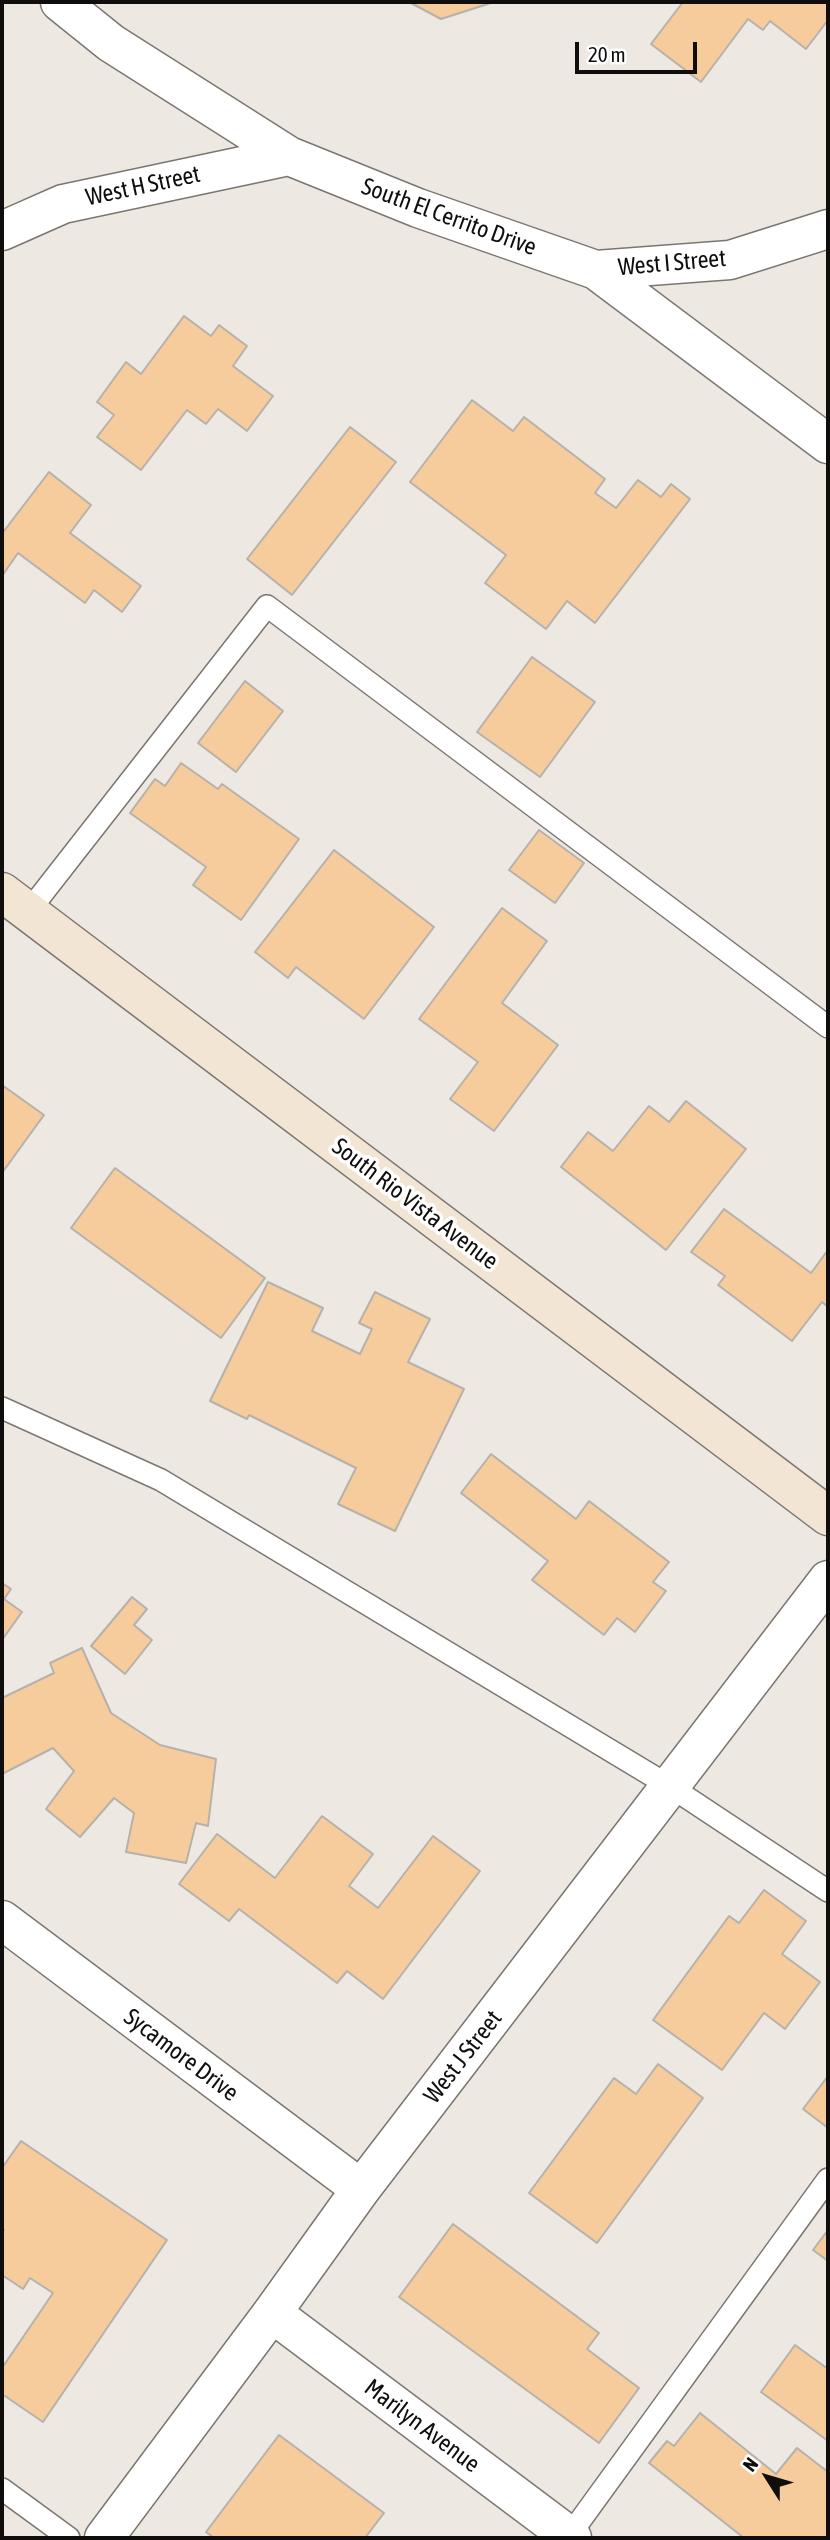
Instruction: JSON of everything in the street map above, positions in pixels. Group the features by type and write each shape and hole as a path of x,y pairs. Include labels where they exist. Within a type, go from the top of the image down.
{"street":[{"name":"South El Cerrito Drive","path":"60,2 111,43 289,156 418,208 596,270 828,444"},
{"name":"West H Street","path":"2,231 63,204 289,156"},
{"name":"West I Street","path":"596,270 730,260 828,229"},
{"name":"South Rio Vista Avenue","path":"15,902 828,1516"},
{"name":"West J Street","path":"104,2538 361,2189 828,1580"},
{"name":"Sycamore Drive","path":"2,1920 361,2189"},
{"name":"Marilyn Avenue","path":"272,2313 571,2537"}],"lane":[{"path":"15,902 267,606 828,1027"},
{"path":"2,1408 162,1479 671,1787 828,1891"},
{"path":"571,2537 828,2179"},
{"path":"2,2489 69,2538"}],"building":[{"path":"409,2 494,2 441,19"},
{"path":"683,2 828,2 828,20 806,49 770,21 763,30 748,19 701,82 651,44"},
{"path":"184,316 211,336 219,325 247,346 233,366 273,396 247,431 218,409 206,424 187,410 141,470 97,437 114,415 97,402 126,362 141,374"},
{"path":"472,400 513,431 524,417 605,479 595,493 616,508 638,480 661,497 671,484 690,499 595,623 567,601 546,629 485,583 506,555 410,482"},
{"path":"350,427 396,462 292,595 247,559"},
{"path":"49,472 91,505 70,533 141,586 122,612 94,590 85,603 18,553 2,576 2,530 4,531"},
{"path":"532,657 595,702 540,777 477,732"},
{"path":"245,681 283,711 236,772 198,743"},
{"path":"181,763 218,789 222,784 299,839 241,920 193,885 206,867 130,813 155,779 165,786"},
{"path":"539,830 584,863 555,903 509,870"},
{"path":"334,850 434,927 364,1019 296,967 288,978 255,952"},
{"path":"502,908 547,941 502,1003 558,1045 494,1131 450,1099 478,1062 419,1019"},
{"path":"2,1085 44,1115 2,1173"},
{"path":"686,1101 746,1149 666,1250 561,1167 588,1132 613,1151 649,1106 669,1122"},
{"path":"115,1168 265,1278 221,1338 71,1228"},
{"path":"724,1209 811,1273 828,1250 828,1307 822,1302 792,1341 718,1285 725,1276 691,1252"},
{"path":"268,1282 323,1308 312,1331 360,1354 372,1329 359,1323 375,1292 430,1319 408,1362 464,1389 395,1531 338,1504 356,1468 249,1415 247,1419 210,1401"},
{"path":"491,1454 576,1519 589,1501 669,1562 653,1582 666,1591 635,1632 617,1618 604,1635 532,1580 548,1561 461,1493"},
{"path":"2,1583 11,1589 4,1599 22,1612 2,1640"},
{"path":"132,1597 147,1609 134,1625 152,1640 125,1674 91,1646"},
{"path":"82,1648 111,1713 160,1745 216,1759 208,1826 196,1823 186,1863 126,1852 134,1813 114,1798 80,1837 46,1809 74,1771 53,1748 2,1774 2,1698 54,1673 50,1663"},
{"path":"322,1816 373,1854 349,1886 378,1908 433,1836 480,1871 383,1999 347,1971 337,1983 239,1909 229,1921 179,1884 217,1834 275,1878"},
{"path":"764,1890 806,1921 782,1954 820,1982 785,2029 764,2013 722,2070 653,2020 729,1916 739,1923"},
{"path":"658,2064 703,2098 597,2243 529,2193 614,2078 636,2094"},
{"path":"828,2076 828,2128 803,2109"},
{"path":"21,2141 167,2240 43,2422 2,2394 2,2368 53,2293 30,2278 23,2289 2,2275 2,2168"},
{"path":"453,2224 599,2333 587,2349 639,2388 599,2443 399,2297"},
{"path":"828,2230 828,2261 813,2250"},
{"path":"795,2345 828,2369 828,2441 761,2392"},
{"path":"700,2413 776,2474 797,2448 828,2472 828,2538 744,2538 649,2463 667,2441 674,2446"},
{"path":"279,2435 384,2513 365,2538 214,2538 206,2532"}]}
